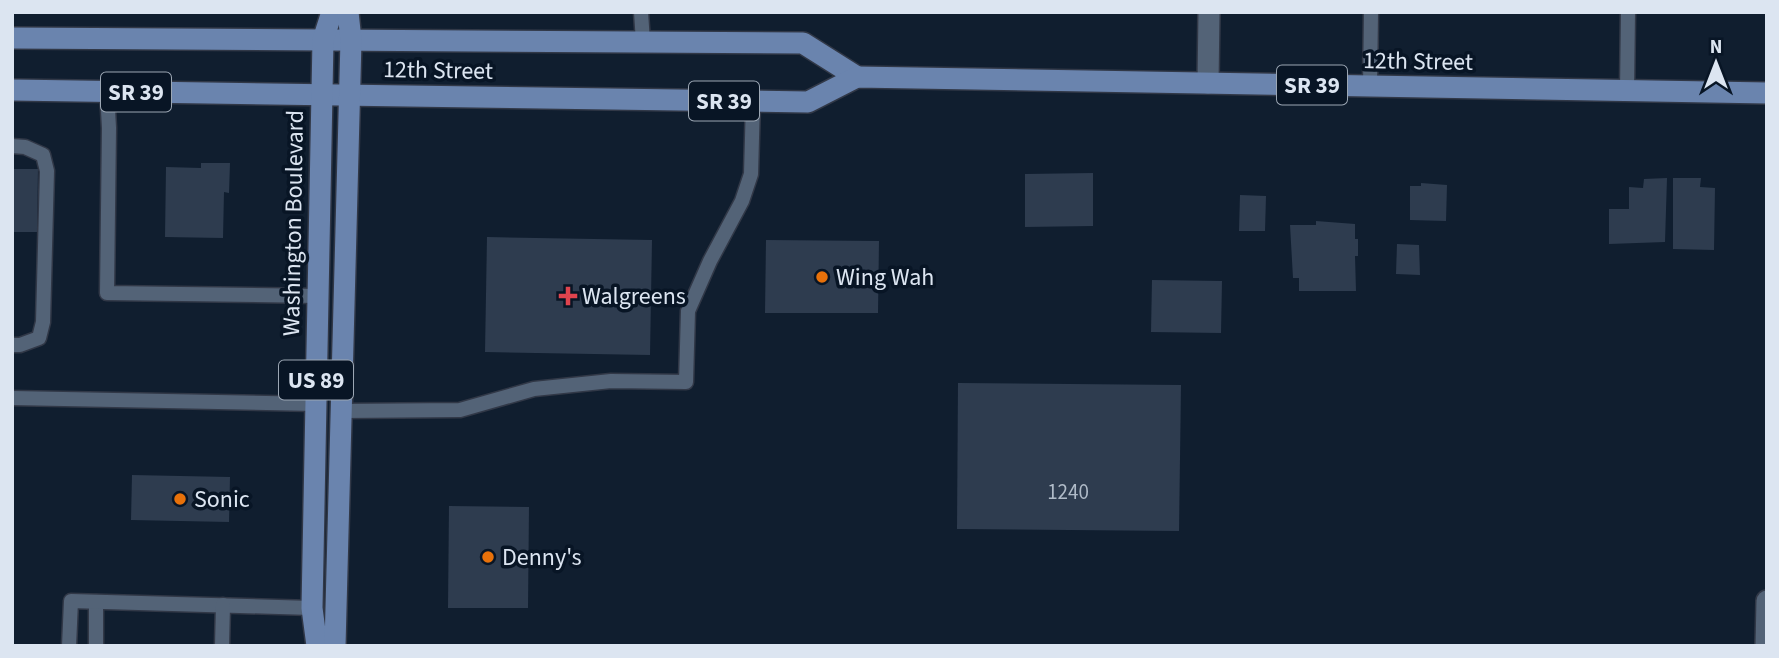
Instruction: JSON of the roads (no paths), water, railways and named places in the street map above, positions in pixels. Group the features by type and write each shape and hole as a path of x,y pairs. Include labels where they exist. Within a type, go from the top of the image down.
{"main road":[{"name":"Washington Boulevard","path":"317,646 312,607 323,40 331,12"},
{"name":"US 89","path":"335,646 351,40 348,12"},
{"name":"12th Street","path":"12,38 803,43 857,77"},
{"name":"12th Street","path":"12,90 808,102 857,77 1767,93"}],"street":[{"path":"1208,83 1209,12"},
{"path":"1766,646 1767,601"}],"lane":[{"path":"641,12 643,42"},
{"path":"1370,12 1370,86"},
{"path":"1627,91 1628,12"},
{"path":"107,92 107,293 318,296"},
{"path":"341,411 460,410 534,389 611,380 686,382 688,311 710,261 742,201 751,174 753,102"},
{"path":"12,146 25,147 43,155 47,171 43,322 39,338 12,345"},
{"path":"12,398 316,404"},
{"path":"69,646 71,601 312,607"},
{"path":"96,602 96,646"},
{"path":"222,646 223,605"}],"place":[{"name":"Wing Wah","path":"822,277"},
{"name":"Walgreens","path":"568,296"},
{"name":"Sonic","path":"180,499"},
{"name":"Denny's","path":"488,557"}]}
